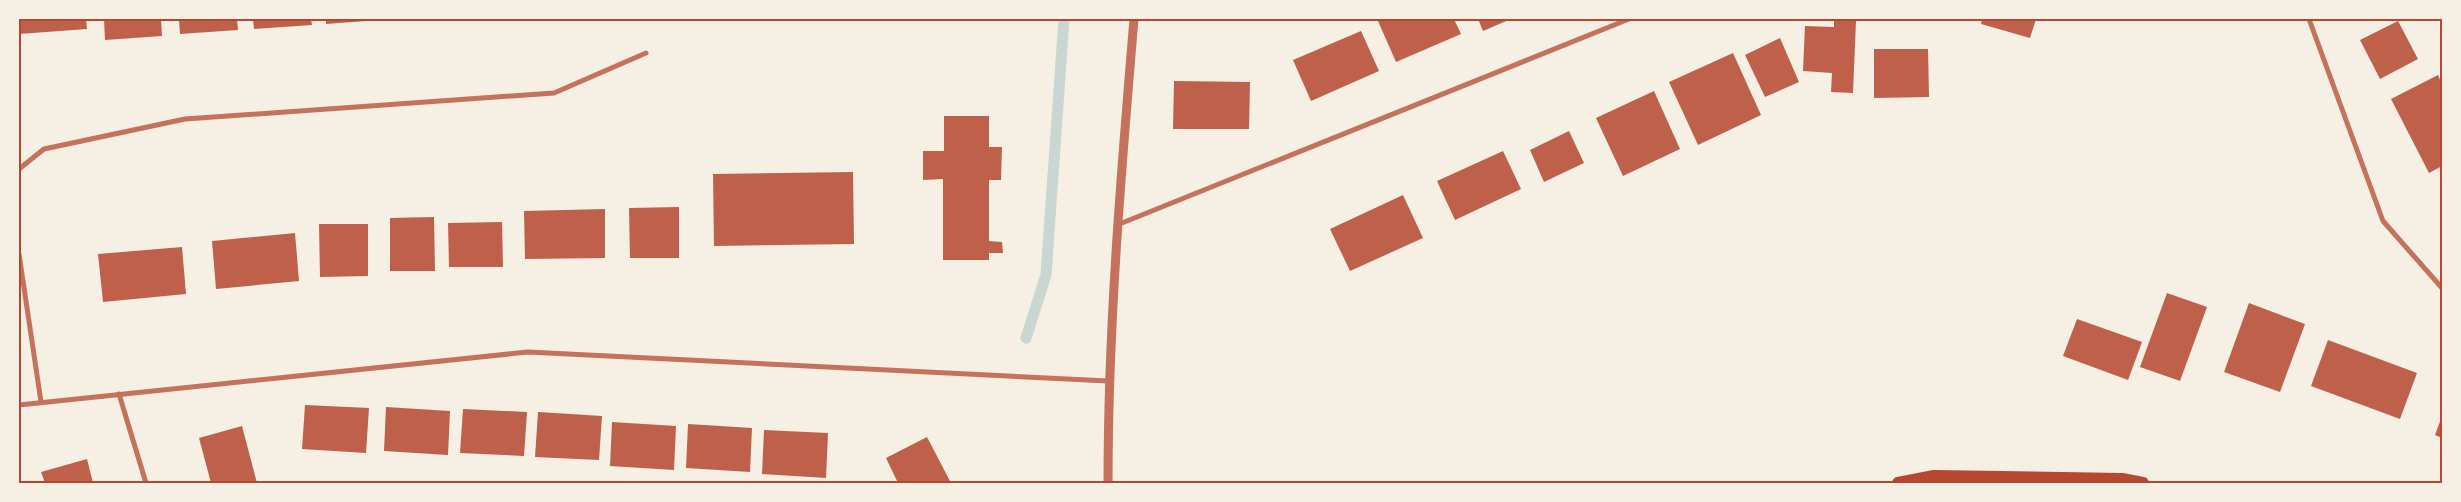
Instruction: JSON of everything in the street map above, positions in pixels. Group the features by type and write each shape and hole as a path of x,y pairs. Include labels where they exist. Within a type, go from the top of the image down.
{"main road":[{"path":"1898,483 1934,476 2122,479 2143,483"}],"street":[{"path":"1108,483 1108,381 1116,225 1134,19"},
{"path":"1116,225 1629,19"},
{"path":"2309,19 2383,221 2442,288"},
{"path":"19,169 44,149 185,119 554,94 646,53"},
{"path":"19,254 41,402"},
{"path":"19,405 528,352 1108,381"},
{"path":"119,394 146,483"}],"building":[{"path":"19,19 86,19 87,29 19,34"},
{"path":"104,19 161,19 162,36 105,40"},
{"path":"179,19 237,19 238,30 180,34"},
{"path":"253,19 311,19 312,25 254,29"},
{"path":"326,19 380,19 380,20 326,24"},
{"path":"1384,19 1454,19 1461,34 1396,62 1378,21"},
{"path":"1478,19 1511,19 1483,31"},
{"path":"1982,19 2036,19 2030,38 1981,24"},
{"path":"1834,20 1856,21 1853,93 1831,92 1832,73 1803,71 1805,26 1834,27"},
{"path":"2398,21 2418,59 2380,79 2360,40"},
{"path":"1361,31 1379,71 1311,101 1293,60"},
{"path":"1780,38 1799,82 1765,97 1745,55"},
{"path":"1874,49 1928,49 1929,97 1874,98"},
{"path":"1733,53 1761,115 1698,145 1669,82"},
{"path":"2438,75 2442,84 2442,166 2429,173 2391,99"},
{"path":"1174,81 1250,82 1249,129 1173,129"},
{"path":"1654,91 1680,149 1623,176 1596,118"},
{"path":"944,116 989,116 989,147 1002,147 1001,180 989,180 989,241 1002,242 1003,253 989,253 989,260 943,260 943,179 923,180 923,151 944,151"},
{"path":"1569,131 1584,163 1544,182 1530,150"},
{"path":"1503,151 1521,189 1455,220 1437,181"},
{"path":"853,172 854,244 714,246 713,174"},
{"path":"1403,195 1423,238 1350,271 1330,229"},
{"path":"679,207 679,258 630,258 629,208"},
{"path":"605,209 605,258 525,259 524,211"},
{"path":"434,217 435,271 390,271 390,218"},
{"path":"502,222 503,267 449,267 448,223"},
{"path":"319,224 368,224 368,276 320,277"},
{"path":"295,233 299,281 216,289 212,241"},
{"path":"182,247 186,294 103,302 98,254"},
{"path":"2167,293 2207,307 2180,381 2140,367"},
{"path":"2249,303 2305,324 2280,392 2224,372"},
{"path":"2077,319 2142,342 2128,380 2063,356"},
{"path":"2328,340 2417,373 2400,419 2311,386"},
{"path":"305,405 369,408 366,453 302,449"},
{"path":"386,407 450,411 448,455 384,451"},
{"path":"463,409 527,412 524,456 460,453"},
{"path":"538,412 602,416 599,460 535,457"},
{"path":"2442,416 2442,438 2435,435"},
{"path":"612,422 676,426 674,470 610,466"},
{"path":"688,424 752,428 750,472 686,468"},
{"path":"242,426 257,483 211,483 199,438"},
{"path":"764,430 828,433 826,478 762,474"},
{"path":"927,437 951,483 898,483 886,458"},
{"path":"87,459 93,483 45,483 41,472"}],"waterway":[{"path":"1026,338 1046,275 1064,19"}]}
